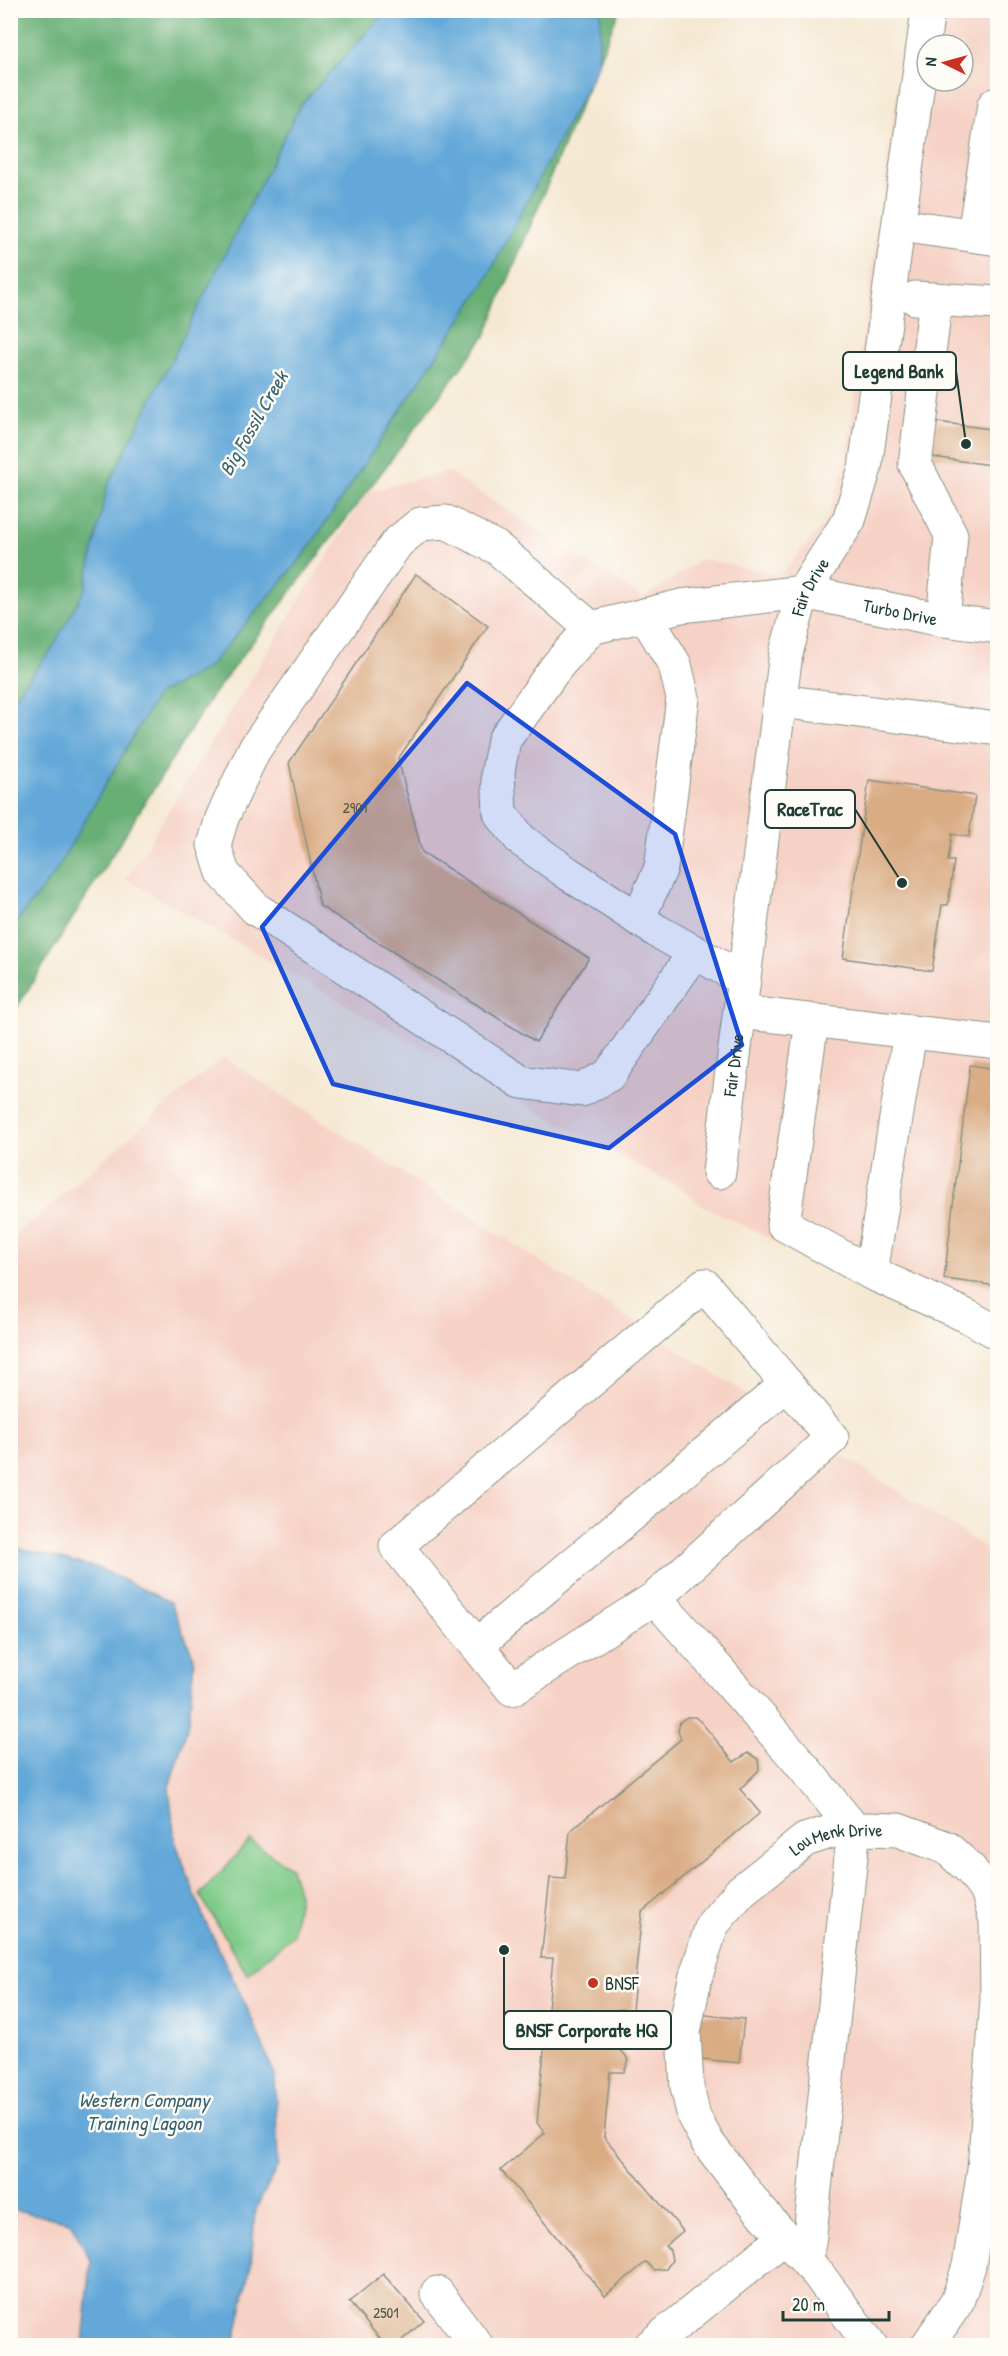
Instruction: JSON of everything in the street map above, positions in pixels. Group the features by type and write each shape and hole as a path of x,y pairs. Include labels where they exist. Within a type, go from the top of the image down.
{"street":[{"name":"Fair Drive","path":"719,1173 786,653 803,592 849,520 865,468 928,10"},
{"path":"899,225 986,237 994,105 998,104"},
{"path":"889,297 998,303"},
{"path":"936,299 915,464 951,535 943,620"},
{"path":"695,952 609,1075 582,1090 521,1082 256,909 223,873 214,845 222,818 254,750 397,543 420,524 446,522 497,549 591,628 557,666 504,740 498,771 500,813 521,840 638,919 744,980"},
{"name":"Turbo Drive","path":"591,628 681,606 803,592 943,620 998,627"},
{"path":"638,919 661,868 682,698 675,665 645,615"},
{"path":"780,701 998,729"},
{"path":"740,1012 998,1042"},
{"path":"812,1021 783,1224 872,1273 982,1313 998,1333"},
{"path":"872,1273 910,1032"},
{"path":"704,1285 787,1384 832,1438 656,1598 512,1689 396,1546 704,1285"},
{"path":"477,1645 787,1384"},
{"path":"656,1598 795,1757 854,1830 807,2262"},
{"name":"Lou Menk Drive","path":"871,2346 807,2262 758,2208 708,2143 694,2116 687,2087 684,2032 694,1979 712,1925 734,1900 805,1840 836,1830 897,1830 947,1848 971,1870 987,1894 996,1920 997,1999 984,2169 969,2266 957,2302 927,2346"},
{"path":"650,2346 785,2237"},
{"path":"437,2293 477,2346"}],"highlighted area":[{"path":"467,683 675,834 742,1045 609,1148 333,1084 262,927"}],"shaded area":[{"path":"908,11 997,11 997,1350 702,1205 683,1190 462,1071 126,879 368,491 448,472 643,598 702,559 780,575 824,524 845,467"},
{"path":"223,1057 997,1555 997,2345 11,2345 10,1240"}],"green space":[{"path":"11,11 619,11 485,336 211,697 11,1017"},
{"path":"250,1840 291,1868 299,1895 293,1935 247,1974 200,1895"}],"water":[{"name":"Big Fossil Creek","path":"386,11 601,11 598,65 483,286 304,555 209,667 157,695 54,874 11,929 11,702 51,650 85,589 107,487 300,106"},
{"name":"Western Company Training Lagoon","path":"10,1546 98,1568 170,1602 194,1658 189,1722 169,1787 175,1841 204,1919 249,2012 275,2076 278,2165 255,2211 251,2265 234,2345 83,2345 91,2261 70,2222 11,2209"}],"building":[{"path":"937,422 998,430 998,466 932,457"},
{"path":"416,574 488,626 398,759 422,852 589,958 536,1042 320,906 289,763"},
{"path":"869,780 975,796 969,837 952,834 948,861 954,861 948,905 942,905 932,971 843,958"},
{"path":"970,1065 998,1069 998,1286 944,1279"},
{"name":"BNSF","path":"687,1717 695,1717 702,1723 734,1762 748,1753 758,1759 759,1770 740,1789 760,1813 642,1912 632,2010 618,2009 617,2019 676,2025 677,2012 744,2019 739,2063 674,2056 674,2048 615,2042 615,2049 621,2050 629,2060 624,2072 610,2072 604,2137 683,2231 665,2246 670,2250 672,2260 666,2269 654,2270 646,2262 605,2296 501,2170 545,2133 537,2123 553,1958 541,1958 550,1878 565,1879 570,1831 681,1739 678,1731 680,1722"},
{"path":"383,2274 424,2321 395,2346 386,2346 349,2302"}],"place":[{"name":"Legend Bank","path":"966,444"},
{"name":"RaceTrac","path":"902,883"},
{"name":"BNSF Corporate HQ","path":"504,1950"},
{"name":"BNSF","path":"593,1983"}]}
